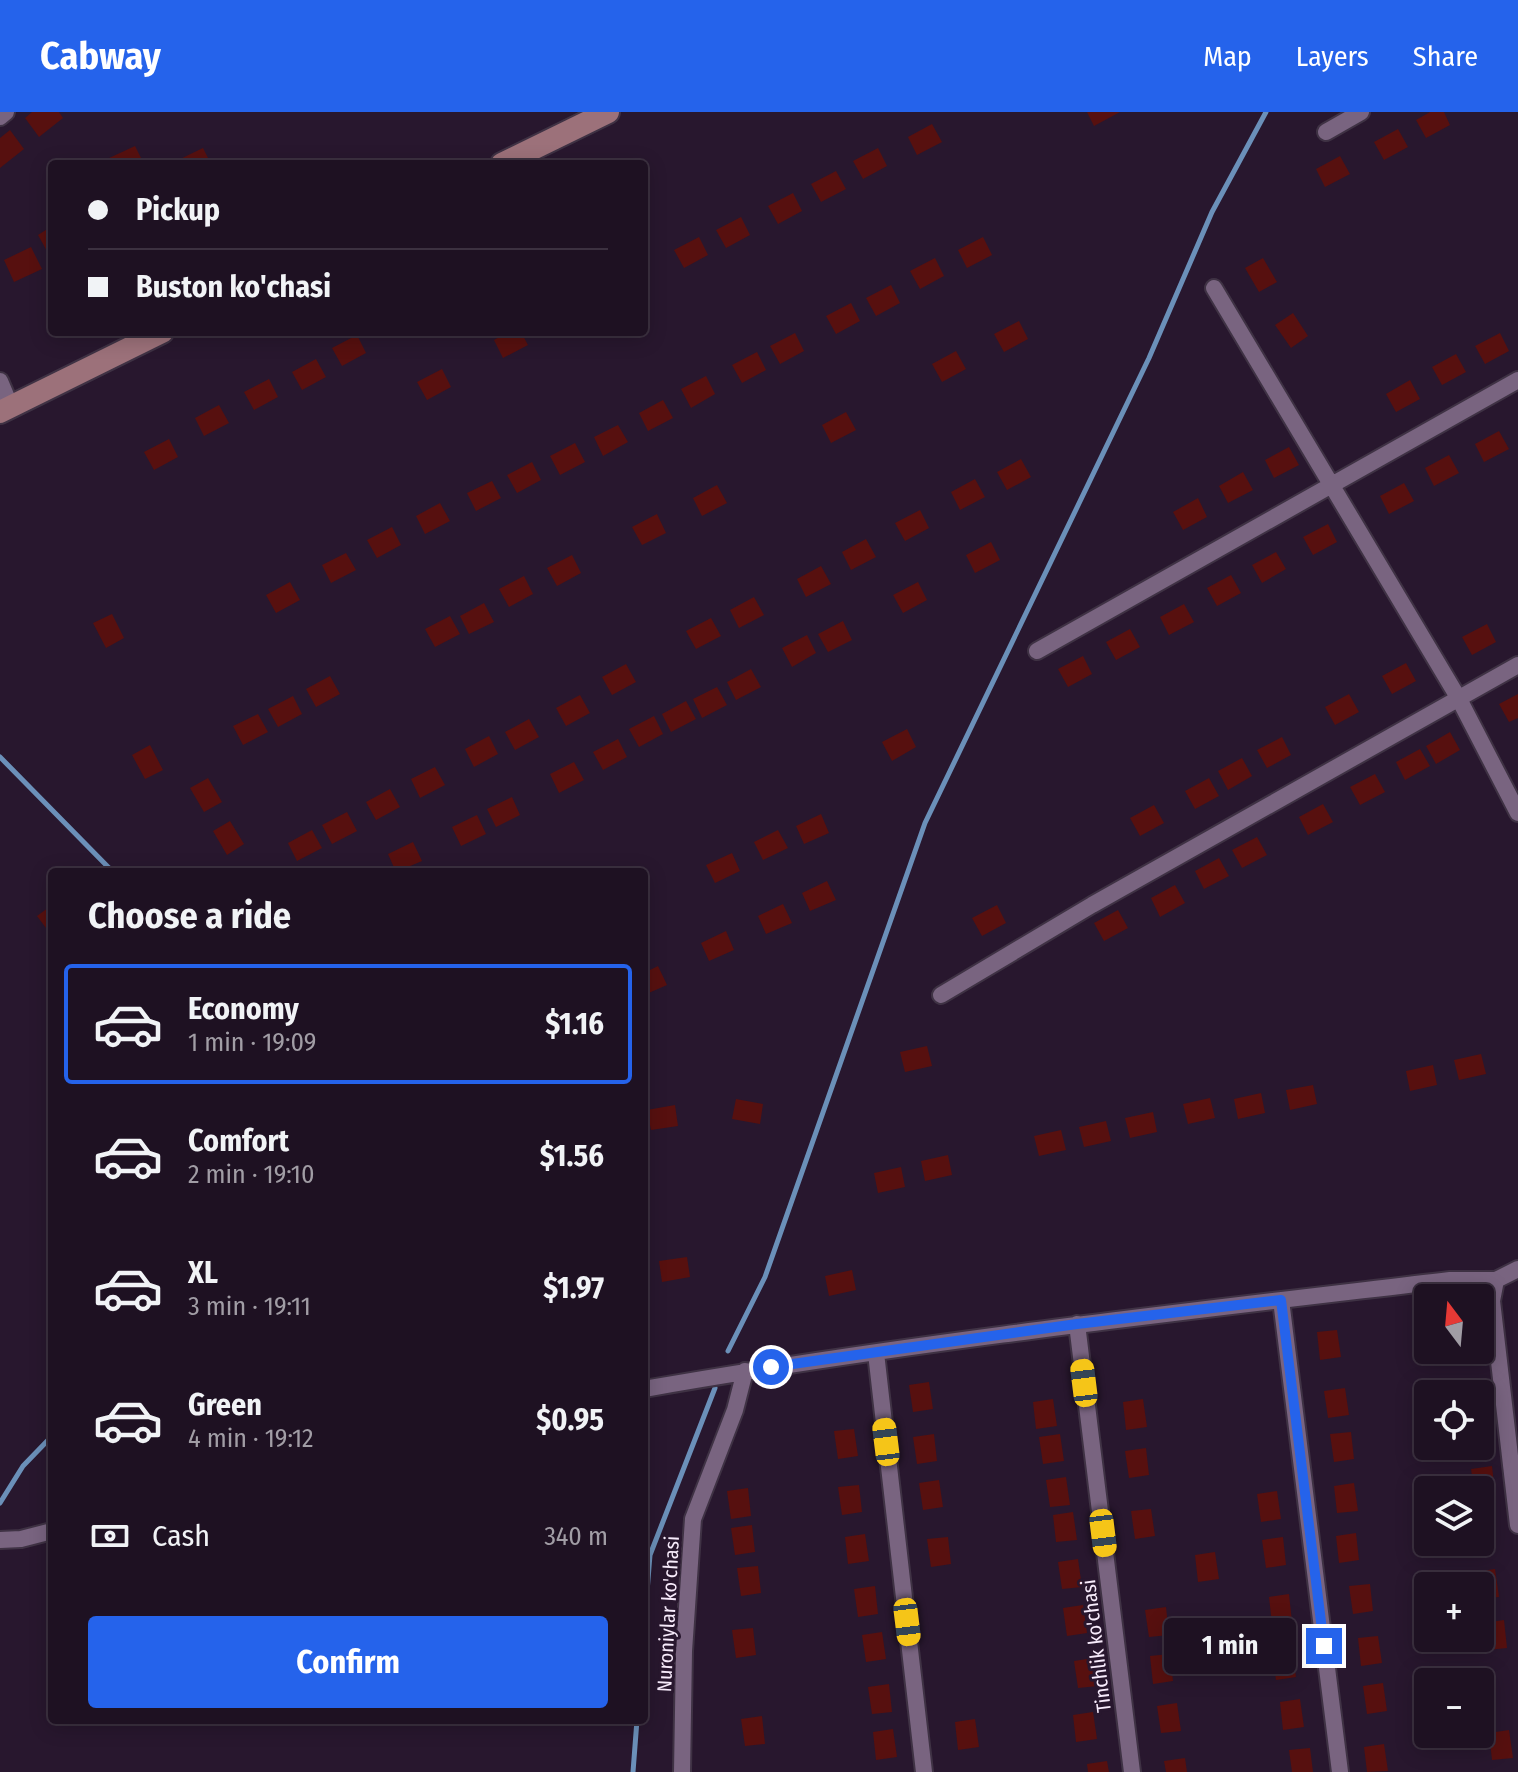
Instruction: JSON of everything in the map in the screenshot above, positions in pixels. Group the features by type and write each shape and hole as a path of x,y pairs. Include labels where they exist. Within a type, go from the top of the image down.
{"main road":[{"path":"510,160 608,112"},
{"path":"6,409 154,336"}],"street":[{"path":"0,117 6,112"},
{"path":"1326,132 1361,112"},
{"path":"1214,288 1459,699 1518,813"},
{"path":"1037,651 1518,380"},
{"path":"0,381 6,409"},
{"path":"941,995 1092,905 1518,665"},
{"path":"648,1388 745,1371 1077,1324 1450,1280 1496,1280 1518,1269"},
{"path":"1496,1280 1492,1301 1518,1525"},
{"path":"1281,1300 1340,1772"},
{"name":"Tinchlik ko'chasi","path":"1077,1324 1132,1772"},
{"path":"876,1353 924,1772"},
{"name":"Nuroniylar ko'chasi","path":"682,1772 684,1651 693,1519 735,1410 745,1371"},
{"path":"0,1540 21,1539 48,1532"}],"building":[{"path":"32,112 59,112 63,118 39,137 25,118"},
{"path":"1087,112 1120,112 1094,126"},
{"path":"1430,112 1444,112 1450,125 1426,138 1416,120"},
{"path":"932,124 942,142 917,155 908,137"},
{"path":"1398,129 1408,147 1384,160 1374,142"},
{"path":"10,130 24,149 0,168 0,138"},
{"path":"135,146 142,160 108,160"},
{"path":"203,148 209,160 178,160"},
{"path":"878,148 887,166 863,179 853,161"},
{"path":"1340,156 1350,174 1325,187 1316,169"},
{"path":"836,171 846,189 821,202 811,184"},
{"path":"793,193 802,211 778,224 768,206"},
{"path":"741,217 750,235 726,248 716,230"},
{"path":"48,229 48,253 38,235"},
{"path":"699,237 708,255 684,268 674,250"},
{"path":"983,237 992,255 967,268 958,250"},
{"path":"31,247 42,269 14,282 4,260"},
{"path":"935,258 944,276 920,289 910,271"},
{"path":"1263,258 1277,282 1259,292 1245,268"},
{"path":"891,285 900,303 876,316 866,298"},
{"path":"851,303 860,321 836,334 826,316"},
{"path":"1293,313 1308,336 1291,348 1275,325"},
{"path":"1019,321 1028,339 1004,352 994,334"},
{"path":"795,333 804,351 780,364 770,346"},
{"path":"1500,333 1509,351 1485,364 1475,346"},
{"path":"358,336 366,353 342,366 332,348"},
{"path":"501,336 523,336 528,345 503,358 494,340"},
{"path":"956,351 966,369 942,382 932,364"},
{"path":"757,352 766,370 742,383 732,365"},
{"path":"1456,354 1466,372 1442,385 1432,367"},
{"path":"316,359 326,377 302,390 292,372"},
{"path":"442,369 451,387 427,400 417,382"},
{"path":"706,376 715,394 691,408 681,389"},
{"path":"269,379 278,397 254,410 244,392"},
{"path":"1410,380 1420,399 1396,412 1386,394"},
{"path":"663,400 673,418 648,431 639,413"},
{"path":"219,405 229,423 204,436 195,418"},
{"path":"846,412 856,430 831,443 822,425"},
{"path":"618,425 628,442 603,456 594,437"},
{"path":"1499,431 1509,449 1484,462 1475,444"},
{"path":"169,439 178,457 154,470 144,452"},
{"path":"575,443 585,462 560,475 550,456"},
{"path":"1289,447 1299,465 1274,478 1265,460"},
{"path":"1449,455 1459,473 1434,486 1425,468"},
{"path":"1021,459 1031,477 1007,490 997,472"},
{"path":"532,462 541,480 517,493 507,475"},
{"path":"1243,472 1253,490 1228,503 1219,486"},
{"path":"975,479 985,497 960,510 951,492"},
{"path":"492,481 501,498 476,511 467,493"},
{"path":"1404,483 1414,501 1389,514 1380,496"},
{"path":"717,485 727,503 702,516 693,498"},
{"path":"1198,498 1207,517 1183,530 1173,512"},
{"path":"440,503 450,521 425,534 416,516"},
{"path":"920,510 929,528 905,541 895,523"},
{"path":"657,514 666,533 642,545 632,527"},
{"path":"1328,524 1337,542 1313,555 1303,537"},
{"path":"392,527 401,545 377,558 367,540"},
{"path":"866,539 876,557 851,570 842,552"},
{"path":"991,542 1000,560 975,573 966,555"},
{"path":"1276,552 1286,569 1262,583 1252,565"},
{"path":"346,553 356,570 331,583 322,565"},
{"path":"572,555 581,573 557,586 547,568"},
{"path":"821,566 831,584 806,597 797,579"},
{"path":"1231,575 1241,593 1217,606 1207,588"},
{"path":"524,576 533,594 509,607 499,589"},
{"path":"290,582 300,600 276,613 266,595"},
{"path":"918,582 927,600 903,613 893,595"},
{"path":"754,597 764,615 739,628 730,610"},
{"path":"484,603 494,622 469,634 460,616"},
{"path":"1184,604 1194,622 1169,635 1160,617"},
{"path":"112,614 124,638 106,648 93,623"},
{"path":"450,616 460,634 435,647 425,629"},
{"path":"711,618 721,636 696,649 686,631"},
{"path":"843,621 852,640 828,652 818,634"},
{"path":"1487,624 1496,642 1472,655 1462,637"},
{"path":"1130,629 1140,647 1116,660 1106,642"},
{"path":"807,635 816,653 792,667 782,648"},
{"path":"1083,656 1092,674 1068,687 1058,669"},
{"path":"1406,663 1416,681 1392,694 1382,676"},
{"path":"626,664 636,682 612,695 602,677"},
{"path":"751,669 761,687 736,700 727,682"},
{"path":"330,676 340,694 316,707 306,689"},
{"path":"717,687 727,705 702,718 693,699"},
{"path":"1349,694 1359,712 1335,725 1325,707"},
{"path":"1518,694 1518,718 1509,722 1499,704"},
{"path":"580,695 590,713 566,726 556,708"},
{"path":"293,696 302,714 278,727 268,709"},
{"path":"686,701 696,719 671,732 662,714"},
{"path":"258,714 268,732 243,745 233,726"},
{"path":"654,716 663,734 639,747 629,729"},
{"path":"529,719 539,737 515,750 505,732"},
{"path":"907,729 916,747 892,761 882,742"},
{"path":"1450,732 1460,750 1436,764 1426,746"},
{"path":"489,736 498,754 474,767 465,749"},
{"path":"1282,737 1291,755 1267,768 1257,750"},
{"path":"618,739 627,757 603,770 593,752"},
{"path":"150,745 163,770 145,779 132,755"},
{"path":"1420,749 1430,766 1405,780 1396,762"},
{"path":"1242,758 1252,776 1228,790 1218,771"},
{"path":"574,762 584,780 559,793 550,774"},
{"path":"435,767 445,785 420,798 411,779"},
{"path":"1375,774 1385,792 1360,805 1350,787"},
{"path":"208,778 222,802 204,812 190,788"},
{"path":"1209,778 1219,796 1195,809 1185,791"},
{"path":"390,789 400,807 376,820 366,802"},
{"path":"512,797 520,815 496,827 487,809"},
{"path":"1323,804 1333,822 1308,835 1299,817"},
{"path":"1154,805 1164,823 1140,836 1130,818"},
{"path":"347,812 357,831 332,844 322,825"},
{"path":"821,814 829,833 804,844 796,826"},
{"path":"477,815 486,834 461,846 452,827"},
{"path":"230,821 244,844 227,855 213,831"},
{"path":"312,830 322,848 297,861 288,843"},
{"path":"778,830 788,848 763,860 754,842"},
{"path":"1257,837 1267,855 1242,868 1232,850"},
{"path":"413,842 422,861 405,868 394,868 388,854"},
{"path":"732,853 740,871 715,883 706,865"},
{"path":"1219,858 1229,876 1204,889 1195,871"},
{"path":"827,881 836,900 810,911 802,893"},
{"path":"1175,885 1185,903 1160,917 1151,898"},
{"path":"783,904 792,923 766,934 758,916"},
{"path":"997,905 1006,923 982,936 972,918"},
{"path":"48,908 48,931 37,916"},
{"path":"1118,910 1128,928 1104,941 1094,923"},
{"path":"726,931 734,950 709,961 701,943"},
{"path":"658,966 667,985 648,993 648,971"},
{"path":"927,1046 932,1066 905,1072 900,1052"},
{"path":"1481,1054 1486,1074 1459,1080 1454,1060"},
{"path":"1433,1065 1437,1085 1410,1091 1406,1071"},
{"path":"1313,1085 1317,1104 1290,1110 1286,1090"},
{"path":"1261,1093 1265,1113 1238,1119 1234,1099"},
{"path":"1210,1098 1215,1118 1188,1124 1183,1104"},
{"path":"736,1099 763,1104 760,1124 732,1119"},
{"path":"675,1105 678,1126 651,1130 648,1110"},
{"path":"1153,1112 1157,1132 1130,1138 1125,1118"},
{"path":"1106,1121 1111,1141 1084,1147 1079,1127"},
{"path":"1061,1130 1066,1150 1039,1156 1034,1136"},
{"path":"948,1155 952,1175 925,1181 921,1161"},
{"path":"901,1167 905,1187 878,1193 874,1173"},
{"path":"687,1257 690,1277 662,1282 659,1261"},
{"path":"852,1270 856,1290 829,1296 825,1276"},
{"path":"1337,1330 1341,1357 1320,1360 1317,1332"},
{"path":"929,1382 933,1409 913,1412 909,1385"},
{"path":"1345,1388 1349,1415 1328,1418 1324,1391"},
{"path":"1053,1399 1057,1426 1036,1429 1033,1402"},
{"path":"1143,1399 1147,1427 1126,1430 1123,1402"},
{"path":"854,1429 858,1456 838,1459 834,1431"},
{"path":"1351,1432 1354,1459 1334,1462 1330,1434"},
{"path":"934,1434 937,1461 917,1464 913,1437"},
{"path":"1060,1434 1064,1461 1043,1464 1039,1437"},
{"path":"1146,1448 1149,1475 1129,1478 1125,1451"},
{"path":"1492,1466 1493,1476 1472,1476 1471,1469"},
{"path":"1066,1477 1070,1505 1050,1507 1046,1480"},
{"path":"939,1480 943,1507 923,1510 919,1483"},
{"path":"1354,1483 1358,1511 1337,1513 1334,1486"},
{"path":"859,1485 862,1512 842,1515 838,1487"},
{"path":"748,1488 751,1516 731,1519 727,1491"},
{"path":"1277,1491 1281,1519 1261,1522 1257,1494"},
{"path":"1151,1509 1155,1536 1135,1539 1131,1511"},
{"path":"1073,1512 1077,1540 1056,1542 1053,1515"},
{"path":"752,1525 755,1552 735,1555 731,1528"},
{"path":"1356,1533 1359,1560 1339,1563 1336,1536"},
{"path":"865,1534 869,1561 848,1564 845,1537"},
{"path":"948,1537 951,1564 931,1567 927,1539"},
{"path":"1283,1537 1286,1565 1266,1568 1262,1540"},
{"path":"1215,1552 1219,1579 1198,1582 1195,1555"},
{"path":"1078,1559 1082,1587 1062,1589 1058,1562"},
{"path":"758,1566 761,1593 741,1596 737,1568"},
{"path":"1495,1569 1499,1597 1494,1598 1494,1572 1475,1572"},
{"path":"1370,1584 1373,1611 1353,1614 1349,1586"},
{"path":"875,1586 878,1614 858,1617 854,1589"},
{"path":"1289,1594 1292,1622 1272,1624 1269,1597"},
{"path":"1083,1605 1087,1633 1067,1636 1063,1608"},
{"path":"1166,1607 1169,1635 1149,1637 1145,1610"},
{"path":"1504,1620 1507,1648 1494,1649 1494,1622"},
{"path":"753,1628 756,1655 736,1658 732,1630"},
{"path":"882,1632 886,1659 866,1662 862,1635"},
{"path":"1378,1636 1382,1663 1361,1666 1358,1638"},
{"path":"1292,1650 1296,1677 1276,1680 1272,1653"},
{"path":"1170,1654 1173,1681 1153,1684 1150,1656"},
{"path":"1094,1658 1098,1686 1078,1688 1074,1661"},
{"path":"1383,1683 1387,1711 1367,1714 1363,1686"},
{"path":"889,1684 892,1712 872,1714 868,1687"},
{"path":"1300,1699 1304,1727 1283,1730 1280,1702"},
{"path":"1177,1703 1181,1731 1161,1733 1157,1706"},
{"path":"1093,1712 1097,1739 1076,1742 1073,1715"},
{"path":"762,1716 765,1744 745,1746 741,1719"},
{"path":"975,1719 979,1747 958,1750 955,1722"},
{"path":"893,1729 897,1757 876,1760 873,1732"},
{"path":"1509,1730 1513,1758 1492,1760 1494,1732"},
{"path":"1384,1744 1388,1771 1367,1772 1364,1747"},
{"path":"1310,1748 1313,1772 1292,1772 1289,1750"},
{"path":"1185,1758 1187,1772 1166,1772 1164,1761"},
{"path":"1107,1761 1109,1772 1088,1772 1087,1764"}],"waterway":[{"path":"728,1351 765,1277 925,823 1149,358 1212,212 1266,112"},
{"path":"0,757 109,868"},
{"path":"648,1580 650,1555 715,1388"},
{"path":"0,1503 23,1466 48,1440"},
{"path":"633,1772 637,1724"}],"route":[{"path":"771,1367 1077,1324 1281,1300 1324,1646"}]}
